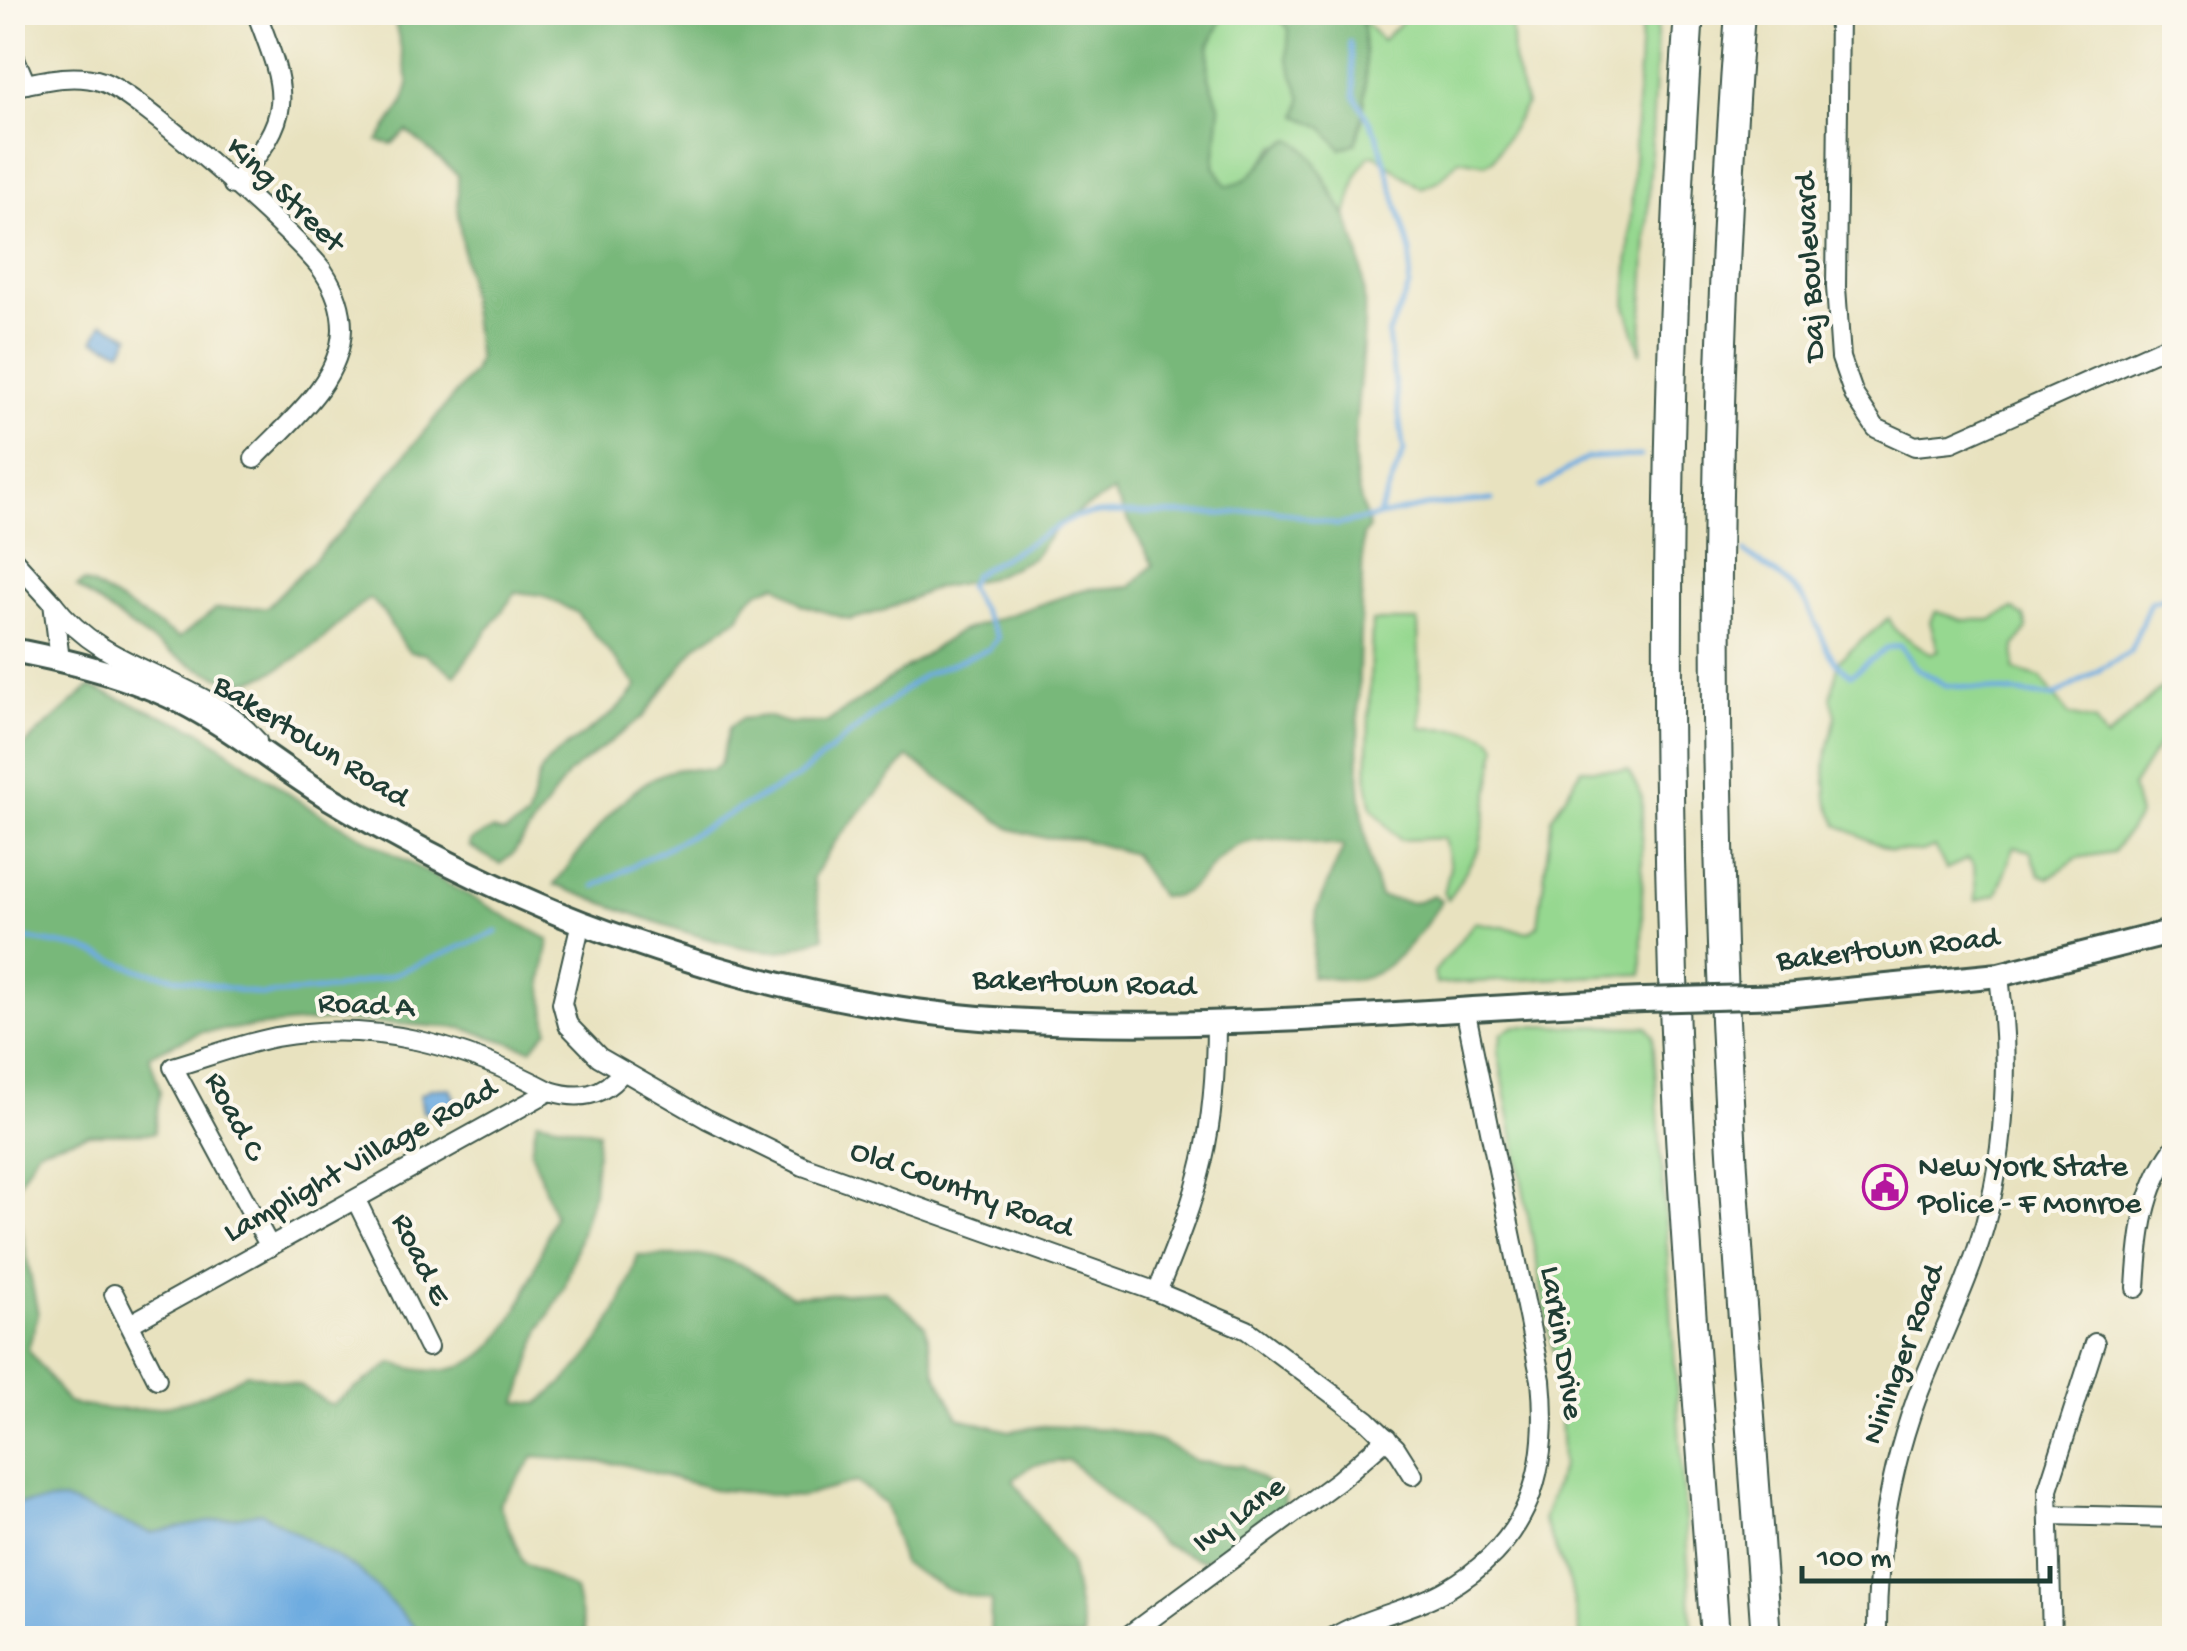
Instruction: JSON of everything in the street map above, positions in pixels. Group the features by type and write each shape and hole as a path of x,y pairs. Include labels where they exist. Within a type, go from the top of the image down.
{"highway":[{"path":"1689,12 1671,360 1667,721 1676,1045 1714,1638"},
{"path":"1740,12 1720,412 1720,858 1730,1103 1766,1638"}],"main road":[{"name":"Bakertown Road","path":"12,650 60,660 174,698 270,756 326,796 449,864 581,922 753,976 880,1005 1008,1020 1216,1022 1785,996 1999,975 2174,931"}],"street":[{"path":"233,185 266,148 282,107 278,74 256,12"},
{"name":"Daj Boulevard","path":"1839,12 1836,287 1841,358 1854,395 1876,428 1915,446 1952,442 2174,343"},
{"path":"12,51 20,86"},
{"name":"King Street","path":"20,86 78,77 114,87 233,185 313,259 336,293 340,343 324,382 254,459"},
{"path":"12,558 78,632 112,657 226,710 270,756"},
{"path":"53,603 60,660"},
{"name":"Old Country Road","path":"581,922 564,982 564,1016 580,1041 622,1072 803,1166 1156,1292 1247,1330 1386,1438 1413,1475"},
{"name":"Nininger Road","path":"1878,1638 1879,1560 1895,1471 1916,1402 1974,1256 1991,1195 2005,1083 1999,975"},
{"name":"Larkin Drive","path":"1332,1638 1369,1618 1446,1590 1485,1563 1513,1531 1541,1469 1546,1430 1540,1380 1465,1008"},
{"path":"1156,1292 1203,1173 1216,1093 1216,1022"},
{"name":"Road A","path":"172,1066 277,1037 371,1034 426,1040 463,1050 550,1091"},
{"name":"Road C","path":"172,1066 270,1248"},
{"name":"Lamplight Village Road","path":"130,1324 550,1091 575,1097 596,1094 622,1072"},
{"path":"2136,1288 2138,1244 2153,1178 2174,1148"},
{"name":"Road E","path":"356,1200 428,1347"},
{"path":"114,1294 157,1378"},
{"path":"2052,1638 2048,1489 2095,1343"},
{"name":"Ivy Lane","path":"1125,1638 1323,1492 1386,1438"},
{"path":"2049,1515 2174,1518"}],"green space":[{"path":"393,13 1225,13 1209,45 1208,74 1220,108 1214,166 1227,186 1238,183 1292,139 1316,162 1357,246 1364,335 1354,462 1369,528 1363,535 1359,671 1362,813 1380,897 1413,903 1434,895 1441,901 1407,948 1384,968 1360,979 1311,976 1317,908 1344,846 1288,840 1247,843 1225,853 1182,893 1160,896 1133,854 1080,839 1041,837 1011,829 908,757 835,842 813,877 824,937 802,945 779,951 728,944 554,885 609,815 643,785 661,774 680,769 712,770 720,764 729,728 741,719 766,716 788,723 826,723 958,632 1086,589 1131,587 1153,565 1113,492 1060,523 1033,558 990,578 935,588 850,620 803,605 776,584 760,591 747,601 740,617 697,645 644,716 568,774 513,854 500,864 469,846 470,841 492,830 504,833 527,819 545,766 618,708 637,686 577,613 541,595 516,592 455,675 425,654 410,652 369,599 296,658 269,674 242,681 223,678 179,658 77,587 83,582 94,586 179,638 216,609 267,607 345,528 473,372 478,359 458,215 458,175 407,131 392,144 378,141 403,104 409,84"},
{"path":"1225,13 1275,13 1289,29 1291,47 1362,124 1362,19 1382,41 1410,13 1511,13 1513,60 1526,105 1493,160 1485,164 1459,159 1440,180 1421,188 1375,155 1369,156 1357,174 1346,216 1319,168 1276,145 1249,179 1227,186 1213,165 1220,108 1208,74 1210,45"},
{"path":"1275,13 1361,13 1366,78 1356,143 1341,149 1323,127 1298,116 1302,99 1287,58 1289,29"},
{"path":"1642,13 1658,13 1641,355 1626,306"},
{"path":"2013,609 2024,617 2027,629 2015,646 2014,670 2041,678 2069,715 2095,721 2106,739 2174,676 2174,720 2132,787 2139,816 2113,852 2077,858 2049,878 2040,875 2030,851 2014,847 1997,894 1976,901 1974,865 1968,859 1946,869 1935,847 1922,852 1891,851 1838,825 1827,799 1825,764 1836,715 1831,698 1839,660 1889,618 1895,630 1931,654 1938,650 1930,622 1936,611 1962,620 1990,620"},
{"path":"1372,621 1418,621 1421,728 1474,731 1497,746 1480,847 1448,900 1444,894 1450,866 1444,838 1400,840 1372,808 1367,781"},
{"path":"90,687 199,730 305,805 549,940 542,982 548,1030 531,1049 462,1028 330,1020 201,1032 149,1055 160,1091 154,1133 89,1134 38,1149 14,1191 38,1315 28,1349 68,1403 116,1410 160,1407 203,1395 247,1373 299,1385 331,1405 393,1363 430,1371 460,1367 484,1354 519,1307 554,1215 531,1150 537,1120 598,1132 593,1192 564,1289 540,1330 518,1402 538,1404 588,1356 612,1320 638,1256 714,1256 745,1267 792,1296 885,1291 925,1325 936,1373 959,1418 1009,1431 1043,1426 1109,1429 1162,1442 1198,1462 1242,1466 1284,1494 1283,1514 1234,1548 1202,1561 1162,1544 1069,1460 1033,1465 1013,1480 1070,1562 1084,1638 990,1638 991,1601 948,1590 903,1564 885,1504 856,1482 800,1497 713,1489 622,1464 534,1457 499,1504 523,1562 575,1590 586,1638 388,1638 13,1621 13,747 21,748"},
{"path":"1582,769 1628,770 1642,796 1642,974 1436,984 1434,972 1475,922 1529,932 1538,925 1552,817"},
{"path":"1515,1026 1647,1027 1653,1036 1693,1638 1581,1638 1570,1583 1543,1520 1562,1465 1559,1383 1498,1052 1502,1033"}],"water":[{"path":"103,323 130,336 122,351 94,340"},
{"path":"450,1088 455,1100 438,1113 423,1112 420,1095 430,1089"},
{"path":"63,1500 151,1533 261,1512 361,1572 425,1638 13,1638 13,1504"}],"waterway":[{"path":"1350,42 1355,96 1377,135 1411,252 1409,287 1388,335 1404,452 1378,516"},
{"path":"1541,487 1586,458 1640,456"},
{"path":"595,886 797,778 926,674 989,649 998,638 968,587 973,575 1075,517 1098,513 1222,514 1270,509 1337,525 1426,506 1492,500"},
{"path":"1745,552 1800,596 1828,651 1851,675 1887,648 1900,645 1915,667 1945,685 2053,697 2130,652 2150,602 2174,595"},
{"path":"12,936 84,949 139,970 262,995 333,989 389,976 497,932"}],"place":[{"name":"New York State Police - F Monroe","path":"1885,1187"}]}
